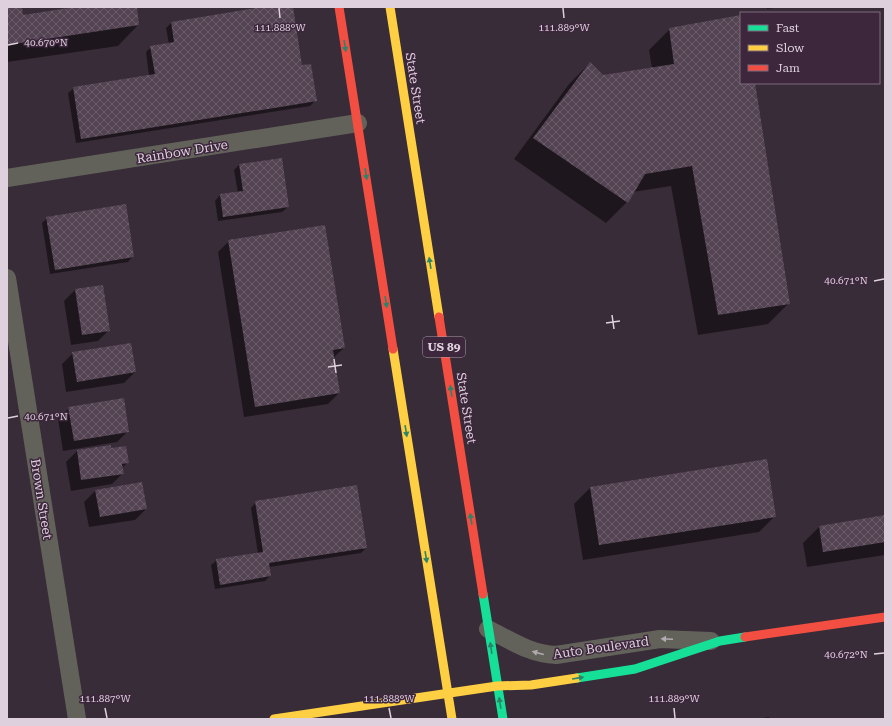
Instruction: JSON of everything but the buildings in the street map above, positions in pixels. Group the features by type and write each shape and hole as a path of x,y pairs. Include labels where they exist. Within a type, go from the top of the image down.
{"main road":[{"path":"339,7 452,719"},
{"name":"State Street","path":"390,7 503,719"},
{"name":"Auto Boulevard","path":"274,719 497,686 530,685 635,669 720,641 885,617"}],"street":[{"name":"Rainbow Drive","path":"7,178 358,123"},
{"name":"Brown Street","path":"7,278 77,719"},
{"name":"Auto Boulevard","path":"488,629 525,648 544,654 556,655 660,639 720,641"}],"traffic: fast":[{"path":"483,594 503,719"},
{"path":"577,678 635,669 720,641 745,637"}],"traffic: slow":[{"path":"390,7 439,317"},
{"path":"393,349 452,719"},
{"path":"274,719 497,686 531,685 577,678"}],"traffic: jam":[{"path":"339,7 393,349"},
{"path":"439,317 483,594"},
{"path":"745,637 885,617"}]}
